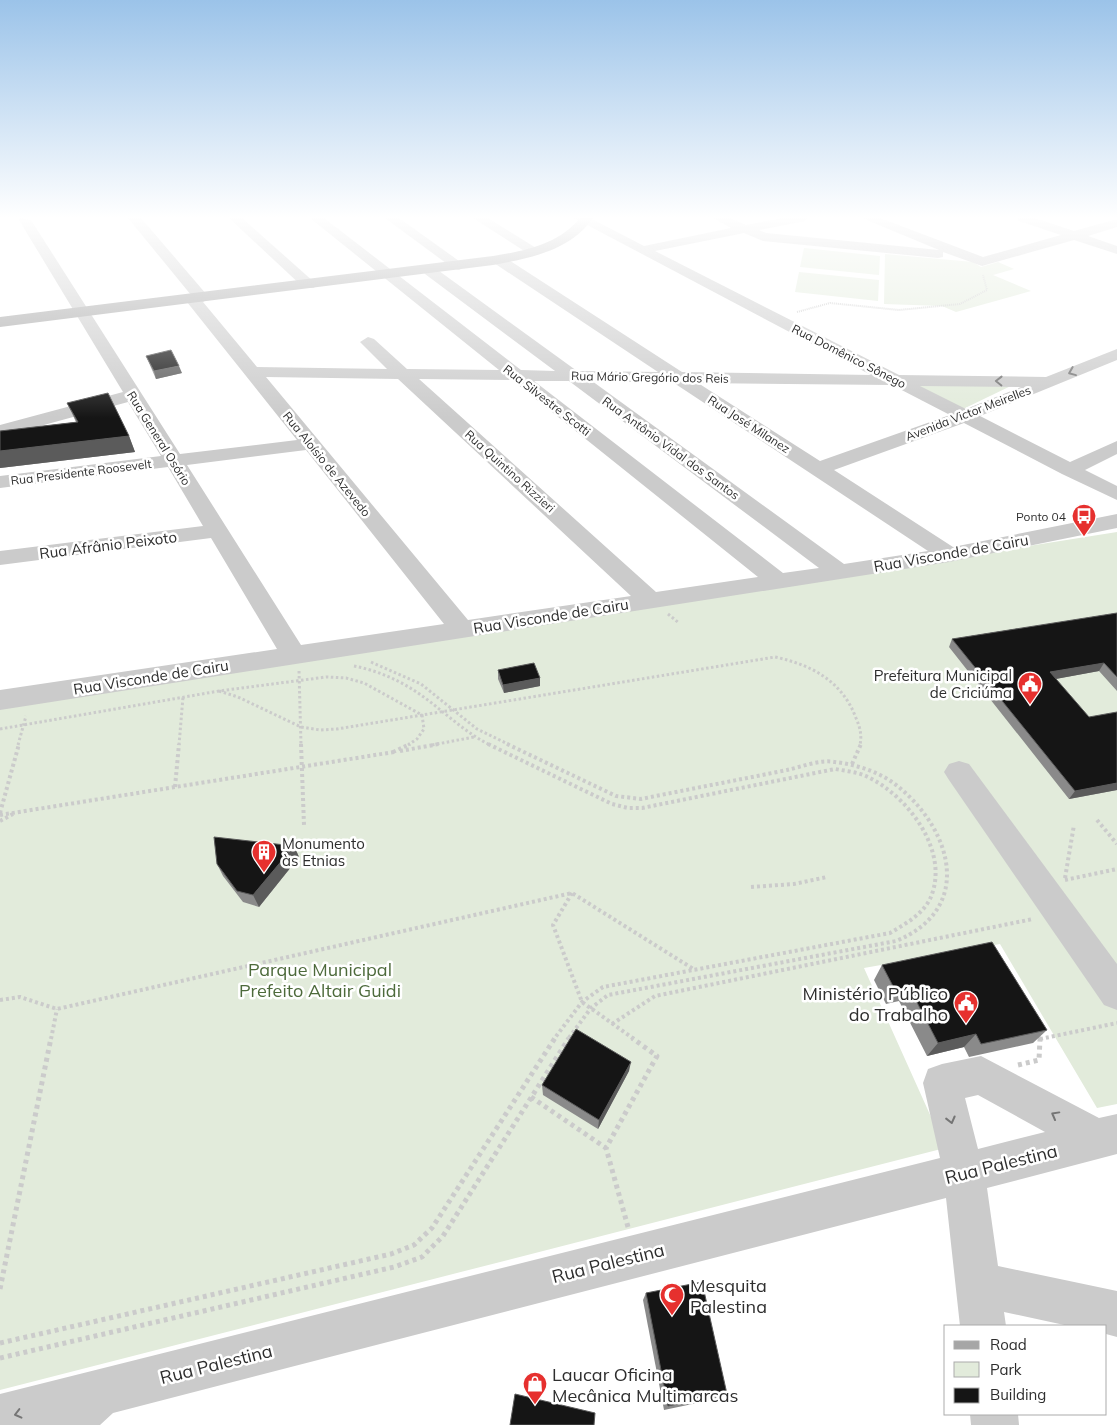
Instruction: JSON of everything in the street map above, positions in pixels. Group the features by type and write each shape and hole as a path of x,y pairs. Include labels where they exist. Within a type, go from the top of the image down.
{"main road":[{"path":"0,322 313,284"}],"street":[{"name":"Rua General Osório","path":"65,284 217,531 298,668"},
{"name":"Rua Aloísio de Azevedo","path":"186,284 252,372 463,630"},
{"name":"Rua Silvestre Scotti","path":"400,284 778,581"},
{"name":"Rua Antônio Vidal dos Santos","path":"449,284 840,572"},
{"name":"Rua José Milanez","path":"536,284 949,555"},
{"name":"Rua Domênico Sônego","path":"709,284 1117,494"},
{"name":"Rua Quintino Rizzieri","path":"368,342 651,600"},
{"name":"Avenida Victor Meirelles","path":"818,469 965,416 1117,354"},
{"name":"Rua Mário Gregório dos Reis","path":"252,372 1048,382"},
{"path":"0,431 133,395"},
{"name":"Rua Presidente Roosevelt","path":"0,482 311,444"},
{"path":"1068,470 1117,447"},
{"name":"Rua Visconde de Cairu","path":"0,700 30,709 298,668 463,630 949,555 1112,524"},
{"name":"Rua Afrânio Peixoto","path":"0,558 217,531"},
{"path":"959,772 1052,882 1060,913 1117,994"},
{"path":"1107,1137 981,1075 942,1083 964,1173 980,1305 1117,1314"},
{"name":"Rua Palestina","path":"0,1418 1107,1137"},
{"name":"Rua Palestina","path":"65,1425 99,1394"}],"path":[{"path":"775,318 830,304 899,310 960,304 987,290 986,284"},
{"path":"219,691 238,697 301,727 320,730 337,729 774,657 802,662 830,678 840,688 861,727 861,744 852,764"},
{"path":"0,1358 394,1267 422,1257 443,1236 565,1042 591,1008 608,996 896,941 913,934 940,907 948,875 942,841 926,815 901,789 870,770 852,764 833,761 641,799 629,799 616,796 477,729 420,684 379,664 363,660"},
{"path":"0,1343 382,1256 414,1245 432,1228 554,1038 582,1002 603,987 890,933 904,927 930,903 937,874 932,842 917,819 894,794 874,780 856,772 835,769 642,808 628,808 612,804 474,737 414,690 373,670 345,665"},
{"path":"298,668 300,680 304,826"},
{"path":"0,728 219,691 326,677 346,678 364,683 422,715 424,719 422,735 414,743 393,752"},
{"path":"192,690 231,683"},
{"path":"175,787 183,697"},
{"path":"30,709 23,724 0,814 303,767 474,737"},
{"path":"17,718 30,709"},
{"path":"0,821 15,813"},
{"path":"1097,820 1117,844"},
{"path":"1052,882 1074,825"},
{"path":"1052,882 1117,869"},
{"path":"751,887 794,884 827,878"},
{"path":"0,1000 20,997 57,1009 572,893 695,970"},
{"path":"572,893 553,925 582,1002 657,1056 606,1148"},
{"path":"612,1024 655,996 1060,913"},
{"path":"0,1289 57,1009"},
{"path":"981,1075 1039,1060 1040,1039 1117,1023"},
{"path":"531,1096 606,1148 636,1256"}],"green space":[{"path":"796,284 879,284 878,301 795,292"},
{"path":"884,284 1016,284 1031,291 956,312 942,306 884,304"},
{"path":"908,382 1017,383 961,410"},
{"name":"Parque Municipal Prefeito Altair Guidi","path":"1117,532 1117,1104 1097,1108 1000,944 864,968 945,1148 0,1390 0,708"}],"building":[{"path":"171,350 179,366 154,371 146,356"},
{"path":"108,393 129,436 0,451 0,431 78,422 67,403"},
{"name":"Prefeitura Municipal de Criciúma","path":"1117,613 1117,677 1104,663 1050,672 1089,717 1117,712 1117,783 1075,791 952,639"},
{"path":"534,663 540,678 503,685 498,670"},
{"path":"214,837 294,846 253,895 237,891 217,864"},
{"name":"Ministério Público do Trabalho","path":"992,942 1047,1030 981,1044 976,1034 938,1043 909,987 895,990 882,965"},
{"path":"576,1029 631,1062 599,1120 542,1085"},
{"path":"702,1282 727,1394 668,1406 646,1293"},
{"name":"Laucar Oficina Mecânica Multimarcas","path":"515,1394 595,1413 594,1425 510,1425"}],"place":[{"name":"Ponto 04","path":"1084,537"},
{"name":"Prefeitura Municipal de Criciúma","path":"1030,705"},
{"name":"Monumento às Etnias","path":"264,873"},
{"name":"Ministério Público do Trabalho","path":"966,1024"},
{"name":"Mesquita Palestina","path":"672,1316"},
{"name":"Laucar Oficina Mecânica Multimarcas","path":"535,1405"}]}
